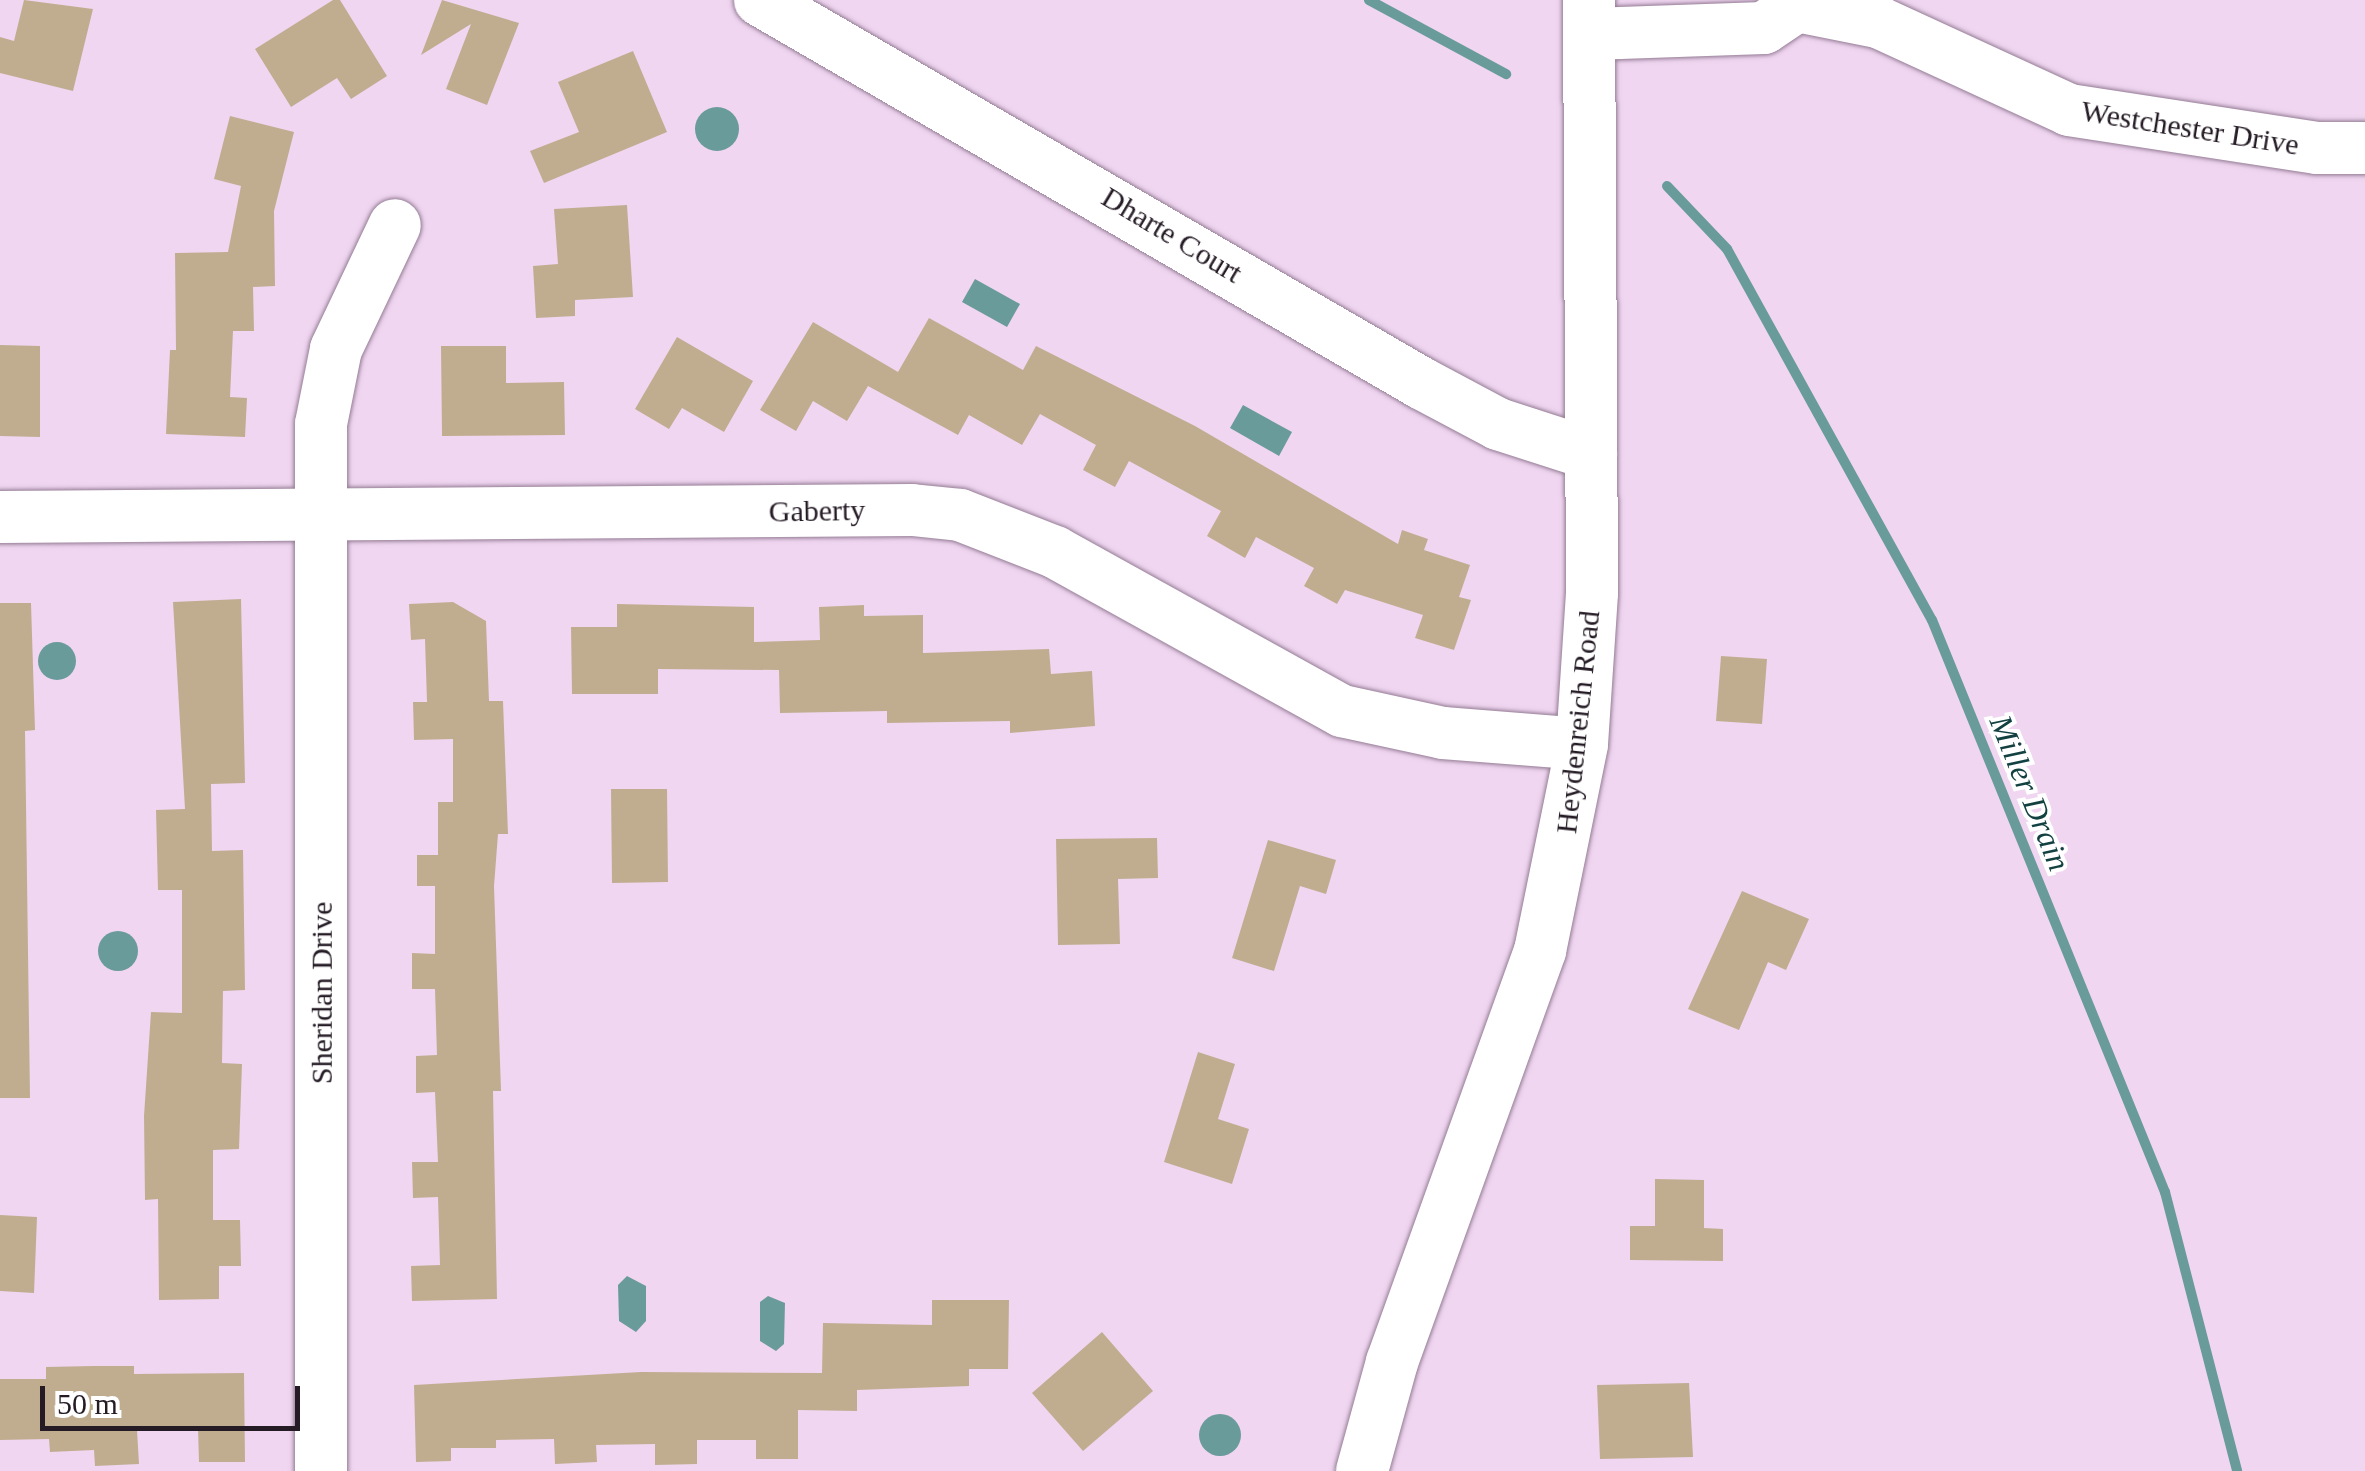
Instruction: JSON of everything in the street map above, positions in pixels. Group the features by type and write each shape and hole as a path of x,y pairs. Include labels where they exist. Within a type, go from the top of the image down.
{"street":[{"name":"Dharte Court","path":"760,0 1421,383 1498,424 1591,454"},
{"name":"Westchester Drive","path":"1590,17 1694,16 1764,28 1791,3 1878,22 2069,110 2317,148 2365,148"},
{"name":"Heydenreich Road","path":"1362,1471 1392,1362 1540,951 1582,744 1592,593 1590,17"},
{"name":"Sheridan Drive","path":"322,1471 320,516 328,373 395,224"},
{"name":"Gaberty","path":"0,517 912,510 960,515 1055,552 1342,711 1443,733 1582,744"}],"shaded area":[{"path":"717,107 732,114 739,129 732,144 717,151 702,144 695,129 702,114"},
{"path":"975,279 1020,304 1007,327 962,302"},
{"path":"1243,405 1292,432 1279,456 1230,428"},
{"path":"57,642 70,648 76,661 70,674 57,680 44,674 38,661 44,648"},
{"path":"118,931 132,937 138,951 132,965 118,971 104,965 98,951 104,937"},
{"path":"627,1276 646,1286 646,1321 636,1332 619,1321 618,1285"},
{"path":"768,1296 785,1303 784,1344 776,1351 760,1341 760,1302"},
{"path":"1220,1414 1235,1420 1241,1435 1235,1450 1220,1456 1205,1450 1199,1435 1205,1420"}],"building":[{"path":"24,0 93,9 73,91 0,73 0,37 14,41"},
{"path":"333,0 340,0 387,76 351,99 337,78 291,107 255,49"},
{"path":"442,0 519,23 487,105 446,89 471,24 421,55"},
{"path":"633,51 667,132 544,183 530,151 579,132 558,82"},
{"path":"230,116 294,132 274,211 275,286 253,287 254,331 233,331 230,397 247,398 245,437 166,434 170,350 176,350 175,253 228,252 241,186 214,179"},
{"path":"627,205 633,297 575,300 575,316 536,318 533,266 558,264 554,209"},
{"path":"929,318 1023,370 1036,346 1195,426 1398,544 1402,530 1428,539 1424,550 1470,565 1459,597 1471,600 1454,650 1415,638 1423,615 1345,590 1337,604 1304,586 1314,568 1256,537 1245,558 1207,536 1221,511 1129,461 1115,487 1083,470 1096,445 1040,414 1022,445 969,415 958,435 868,386 847,421 813,401 796,431 760,410 813,322 898,372"},
{"path":"677,337 753,381 724,432 682,408 669,429 635,409"},
{"path":"0,345 40,346 40,437 0,436"},
{"path":"441,346 506,346 506,383 564,382 565,435 442,436"},
{"path":"241,599 245,783 211,784 212,851 243,850 245,990 223,991 222,1063 242,1064 239,1149 213,1150 213,1220 240,1220 241,1266 219,1266 219,1299 159,1300 158,1199 145,1200 144,1116 151,1012 182,1013 182,890 158,890 156,810 185,809 173,602"},
{"path":"453,602 486,621 489,701 503,701 508,834 498,834 494,886 501,1091 493,1091 497,1299 412,1301 411,1266 440,1265 438,1197 413,1198 412,1162 438,1162 435,1092 416,1093 416,1056 437,1055 435,989 412,989 412,953 435,954 435,886 417,886 417,855 438,855 438,802 453,802 453,739 414,740 413,702 427,702 425,639 411,640 409,604"},
{"path":"0,603 31,603 35,730 25,731 30,1098 0,1098"},
{"path":"617,604 754,607 754,642 820,640 819,607 864,605 864,616 923,615 923,653 1049,649 1051,674 1092,671 1095,726 1010,733 1010,721 887,723 887,711 780,713 779,670 658,669 658,694 572,694 571,627 617,627"},
{"path":"1721,656 1767,659 1762,724 1716,721"},
{"path":"611,789 667,789 668,882 612,883"},
{"path":"1157,838 1158,878 1118,879 1120,944 1058,945 1056,839"},
{"path":"1268,840 1336,860 1326,894 1300,886 1274,971 1232,958"},
{"path":"1742,891 1809,919 1786,970 1768,962 1739,1030 1688,1009"},
{"path":"1198,1052 1235,1064 1218,1119 1249,1129 1232,1184 1164,1162"},
{"path":"1655,1179 1704,1180 1704,1228 1723,1229 1723,1261 1630,1260 1630,1226 1655,1226"},
{"path":"0,1215 37,1217 34,1293 0,1291"},
{"path":"932,1300 1009,1300 1008,1369 969,1369 969,1386 857,1390 857,1411 798,1410 798,1459 756,1459 756,1440 697,1440 697,1464 655,1465 655,1444 596,1445 597,1462 555,1464 554,1439 496,1440 496,1448 451,1448 451,1461 416,1462 414,1385 641,1372 822,1373 823,1323 932,1325"},
{"path":"1102,1332 1153,1391 1083,1451 1032,1393"},
{"path":"134,1366 134,1374 244,1373 245,1462 199,1462 198,1428 137,1430 139,1464 95,1466 94,1450 50,1452 49,1439 0,1440 0,1379 46,1379 46,1367"},
{"path":"1689,1383 1693,1457 1600,1459 1597,1385"}],"waterway":[{"name":"Miller Drain","path":"1369,0 1506,74"},
{"name":"Miller Drain","path":"1667,186 1727,249 1932,620 2165,1192 2237,1471"}]}
